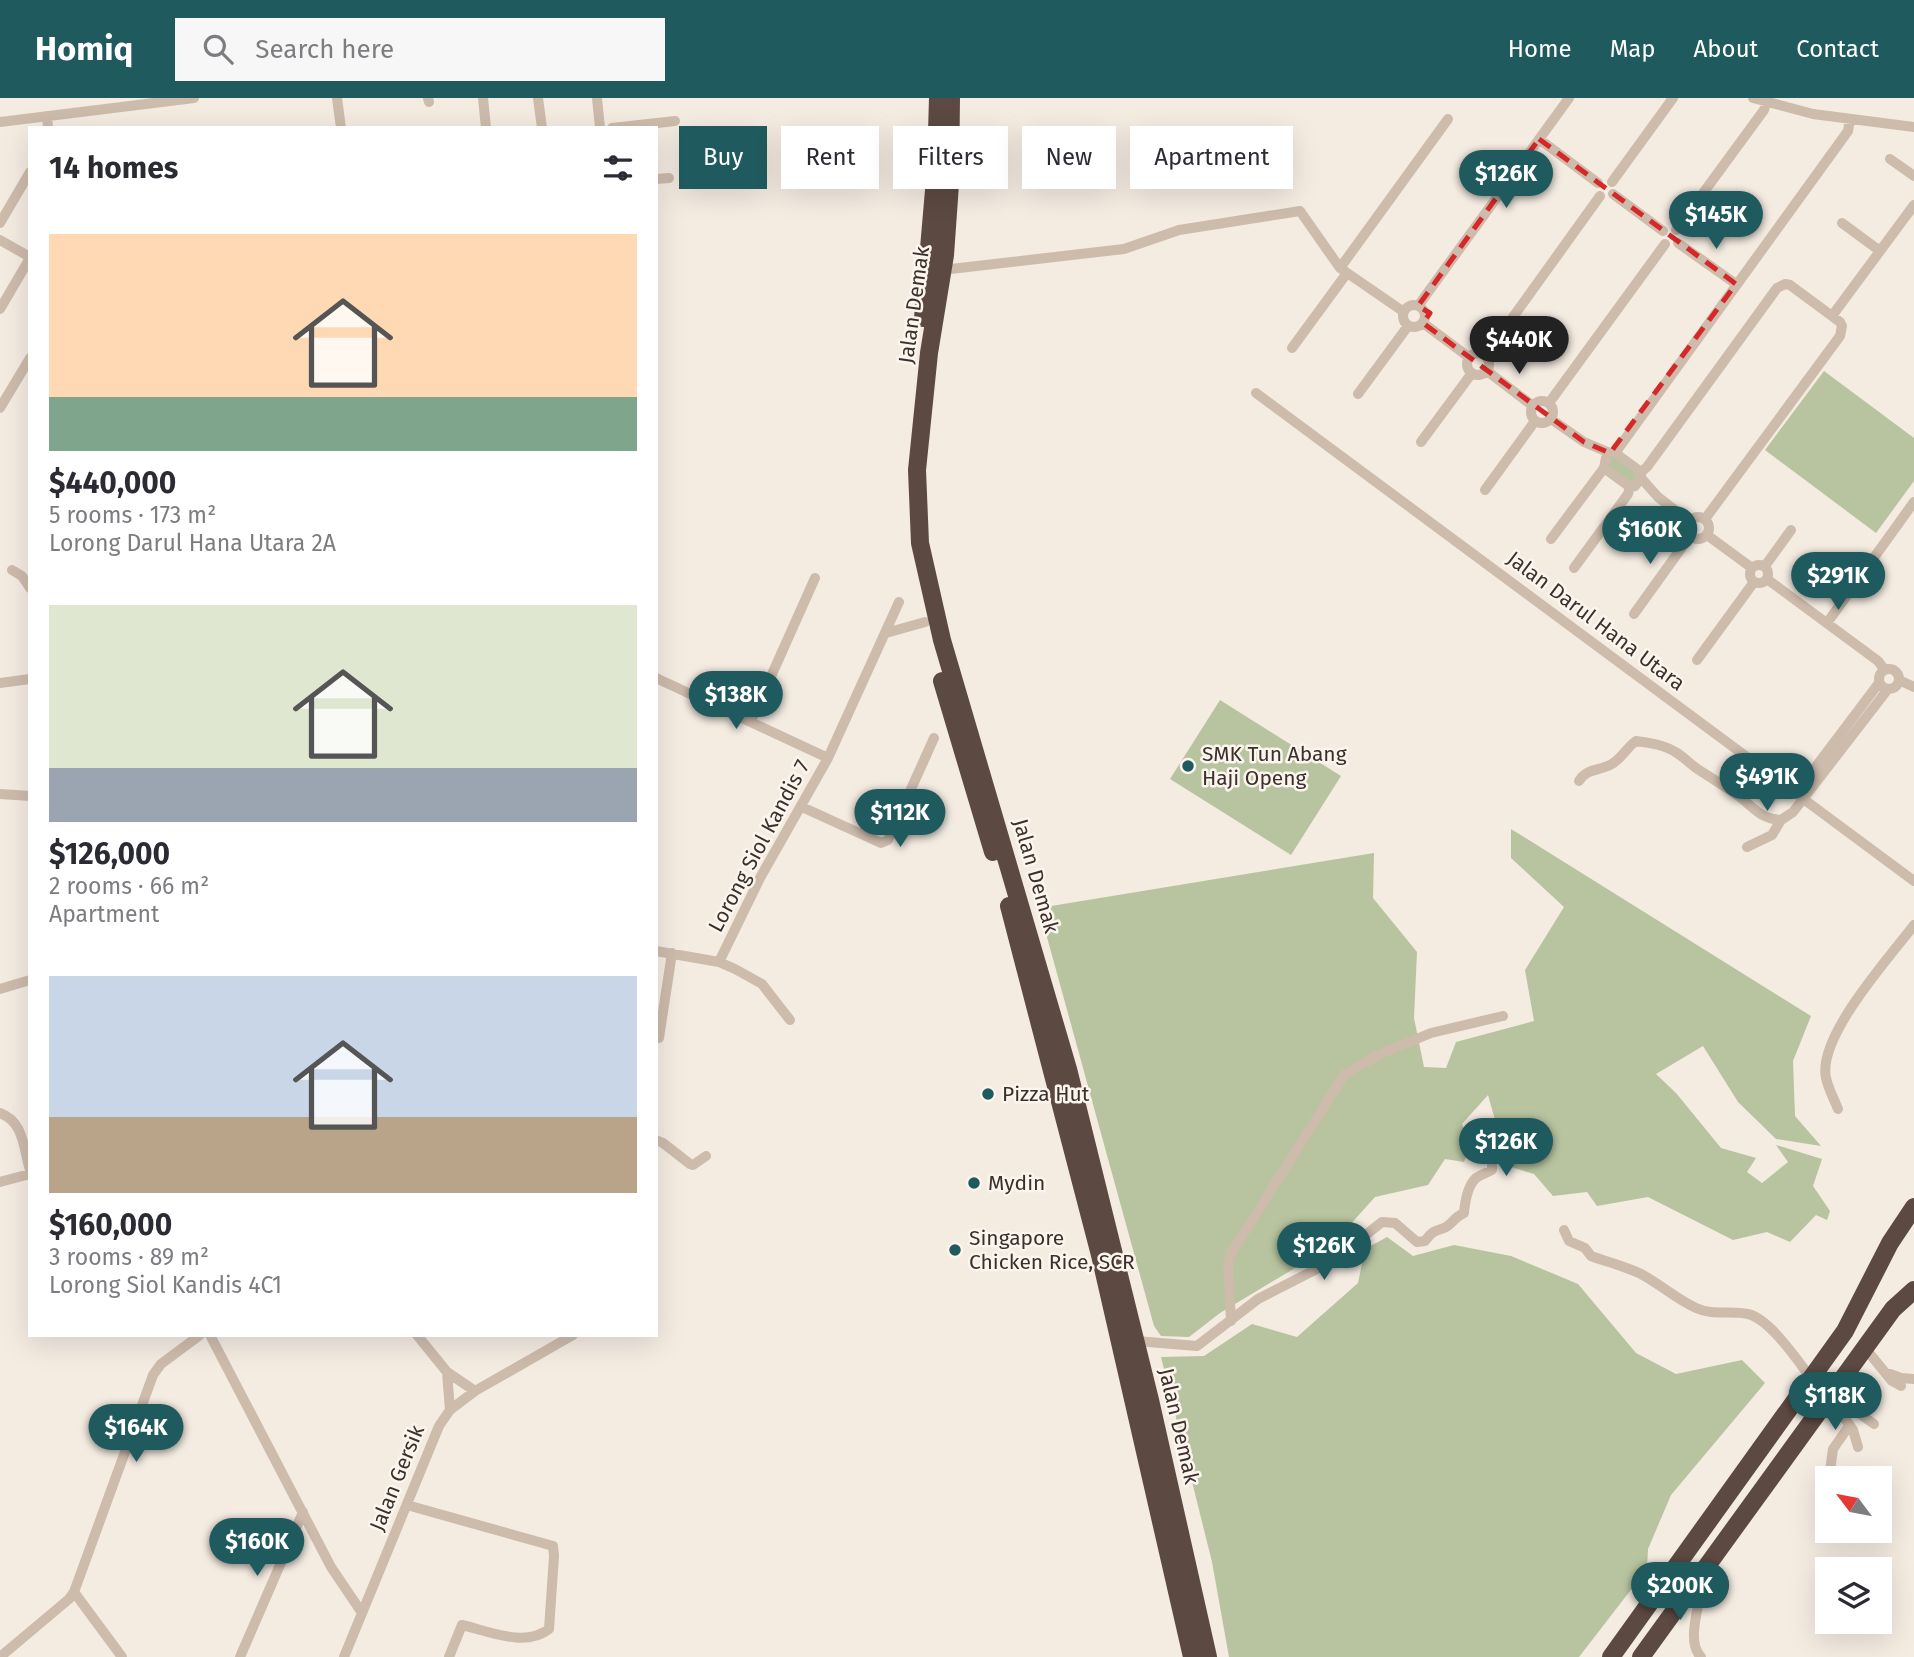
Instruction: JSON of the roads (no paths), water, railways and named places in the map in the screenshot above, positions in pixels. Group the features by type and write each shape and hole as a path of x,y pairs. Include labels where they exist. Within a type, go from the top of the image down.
{"highway":[{"name":"Jalan Demak","path":"937,98 934,203 927,289 911,412 906,504 910,553 925,622 1011,914 1100,1255 1192,1657"},
{"name":"Jalan Demak","path":"951,98 950,184 943,270 929,353 917,470 920,543 942,640 1068,1069 1136,1341 1208,1657"},
{"path":"1611,1657 1845,1331 1890,1243 1914,1207"},
{"path":"1640,1657 1893,1309 1914,1290"}],"street":[{"path":"0,122 194,98"},
{"path":"337,98 341,126"},
{"path":"483,98 486,126"},
{"path":"538,98 542,126"},
{"path":"597,98 600,126"},
{"path":"1418,306 1569,98"},
{"path":"1612,182 1673,98"},
{"path":"1753,98 1813,114 1914,127"},
{"path":"1676,229 1766,103"},
{"path":"47,116 48,126"},
{"path":"1292,348 1448,119"},
{"path":"1550,539 1848,131 1850,120"},
{"path":"630,126 675,121"},
{"path":"1539,139 1598,183"},
{"path":"1890,159 1914,176"},
{"path":"0,223 28,175"},
{"path":"658,179 670,178"},
{"path":"1603,180 1612,182 1615,187 1613,194 1606,198 1600,196 1598,183 1603,180"},
{"path":"1613,194 1663,231"},
{"path":"1485,356 1600,196"},
{"path":"1832,316 1914,205"},
{"path":"943,270 1124,249 1179,230 1300,211 1343,270 1404,312"},
{"path":"1842,223 1880,251"},
{"path":"1668,228 1676,229 1680,235 1678,243 1672,246 1665,244 1661,237 1663,231 1668,228"},
{"path":"0,240 28,257"},
{"path":"1678,243 1736,284"},
{"path":"1549,403 1665,244"},
{"path":"0,309 28,261"},
{"path":"1574,568 1777,288 1790,285 1842,326 1840,336 1705,519"},
{"path":"1410,306 1418,306 1425,314 1423,323 1415,327 1408,326 1404,321 1404,312 1410,306"},
{"path":"1423,323 1470,358"},
{"path":"1358,394 1408,326"},
{"path":"1475,354 1485,356 1489,361 1487,371 1480,375 1472,373 1467,365 1470,358 1475,354"},
{"path":"0,408 28,361"},
{"path":"1487,371 1533,406"},
{"path":"1421,442 1472,373"},
{"name":"Jalan Darul Hana Utara","path":"1256,393 1914,881"},
{"path":"1542,401 1549,403 1553,409 1551,419 1544,423 1535,421 1531,413 1533,406 1542,401"},
{"path":"1551,419 1584,442 1613,453 1637,481 1689,521"},
{"path":"1485,490 1535,421"},
{"path":"1584,442 1604,466 1637,481"},
{"path":"1826,623 1914,502"},
{"path":"1690,537 1686,528 1689,521 1695,517 1705,519"},
{"path":"1705,519 1709,527 1707,535"},
{"path":"1765,566 1791,530"},
{"path":"1690,537 1698,539 1707,535"},
{"path":"1707,535 1752,568"},
{"path":"1634,614 1690,537"},
{"path":"1752,568 1765,566"},
{"path":"1754,582 1762,583 1767,579 1768,571 1765,566"},
{"path":"1752,568 1750,575 1754,582"},
{"path":"12,570 22,576 28,585"},
{"path":"751,721 815,578"},
{"path":"1767,579 1878,661 1884,669 1895,670 1899,680 1914,687"},
{"path":"1697,660 1754,582"},
{"name":"Lorong Siol Kandis 7","path":"719,962 760,878 828,758 899,602"},
{"path":"886,633 925,622"},
{"path":"1884,669 1879,676 1884,686"},
{"path":"0,683 28,679"},
{"path":"658,679 828,758"},
{"path":"1884,686 1895,687 1899,680"},
{"path":"1747,847 1772,835 1780,820 1793,812 1800,796 1884,686"},
{"path":"802,807 881,843 888,839 934,738"},
{"path":"1579,781 1584,773 1610,765 1619,759 1628,746 1636,741 1646,742 1664,746 1679,754 1696,769 1742,798 1761,816 1780,820"},
{"path":"0,794 28,796"},
{"path":"1902,872 1914,870"},
{"path":"1838,1109 1825,1077 1827,1051 1839,1024 1914,925"},
{"path":"658,951 719,962 762,984 790,1020"},
{"path":"659,1038 671,953"},
{"path":"0,989 28,981"},
{"path":"1231,1321 1228,1265 1232,1252 1344,1075 1378,1055 1431,1033 1503,1016"},
{"path":"0,1113 12,1117 19,1126 28,1164"},
{"path":"1136,1341 1197,1346 1258,1299 1350,1252 1358,1241 1382,1222 1395,1223 1412,1238 1422,1242 1433,1231 1448,1226 1453,1219 1464,1213 1472,1183 1477,1177 1492,1170 1492,1158 1483,1136"},
{"path":"658,1141 693,1165 706,1156"},
{"path":"0,1182 28,1173"},
{"path":"1564,1230 1569,1241 1585,1248 1591,1256 1608,1260 1640,1274 1694,1307 1709,1313 1751,1314 1779,1338 1811,1378"},
{"path":"0,1657 74,1592 153,1374 161,1364 197,1337"},
{"path":"211,1337 331,1567 362,1613"},
{"path":"420,1337 447,1372 475,1391"},
{"name":"Jalan Gersik","path":"344,1657 439,1426 450,1410 475,1391 570,1337"},
{"path":"1865,1348 1892,1381 1901,1385"},
{"path":"447,1372 450,1410"},
{"path":"1887,1373 1900,1378 1914,1378"},
{"path":"1827,1401 1874,1424"},
{"path":"1827,1401 1855,1434 1858,1447"},
{"path":"1831,1466 1833,1449 1849,1426"},
{"path":"407,1506 553,1546 549,1629 540,1637 524,1639 462,1625 449,1657"},
{"path":"240,1657 303,1512"},
{"path":"1702,1573 1703,1592 1694,1632 1697,1652 1702,1657"},
{"path":"74,1592 121,1657"}],"place":[{"name":"SMK Tun Abang Haji Openg","path":"1188,766"},
{"name":"Pizza Hut","path":"988,1094"},
{"name":"Mydin","path":"974,1183"},
{"name":"Singapore Chicken Rice, SCR","path":"955,1250"}]}
